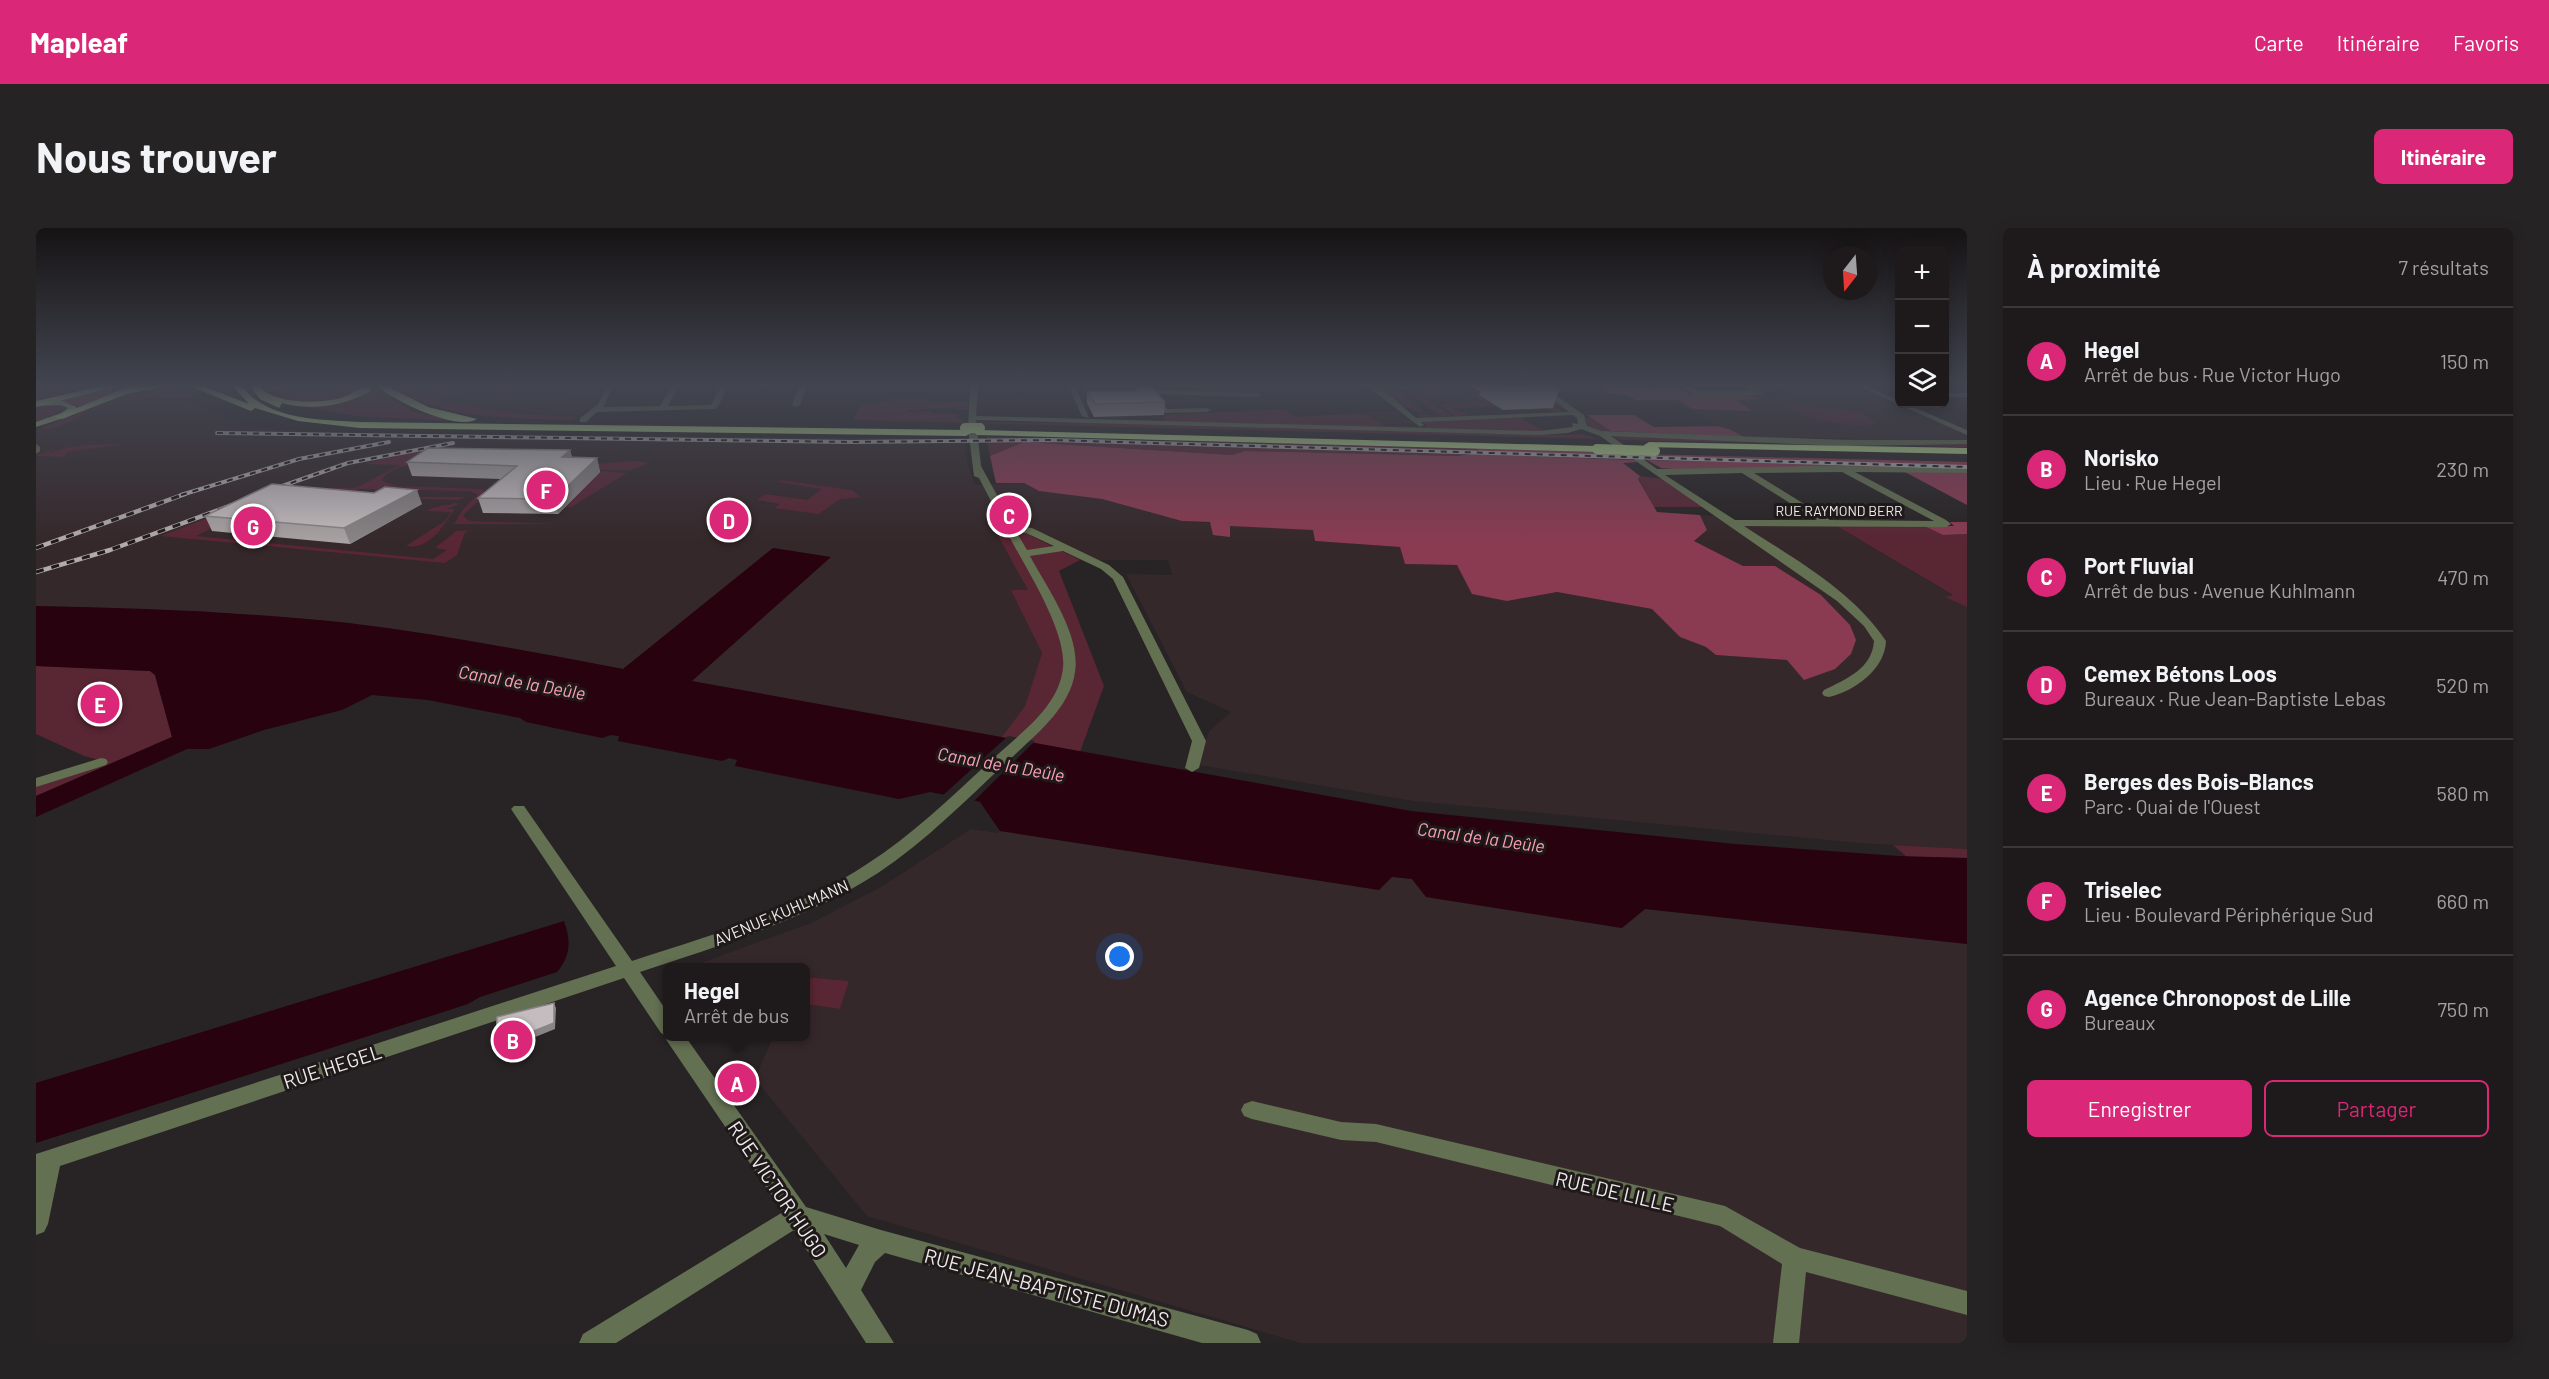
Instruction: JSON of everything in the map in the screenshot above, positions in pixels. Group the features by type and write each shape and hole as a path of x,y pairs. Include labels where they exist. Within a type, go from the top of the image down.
{"highway":[{"path":"1269,438 1598,439 1652,448 1967,457"},
{"path":"1652,448 1967,451"}],"street":[{"name":"AVENUE KUHLMANN","path":"629,970 731,935 805,904 852,881 913,841 1049,712 1068,679 1070,651 1063,629 1020,550 981,486 974,438"},
{"path":"1598,439 1842,443 1967,442"},
{"path":"1598,439 1657,472 1824,586 1865,619 1876,631 1880,641 1880,651 1875,662 1858,677 1829,693"},
{"path":"1657,472 1844,468 1967,470"},
{"name":"RUE RAYMOND BERR","path":"1732,523 1946,524 1844,468"},
{"path":"1743,470 1829,524"},
{"path":"1006,528 1028,530 1105,567 1123,584 1199,741 1192,768"},
{"path":"1020,550 1063,548"},
{"path":"36,783 101,762"},
{"path":"519,809 663,1021"},
{"name":"RUE HEGEL","path":"43,1162 629,970"},
{"name":"RUE VICTOR HUGO","path":"677,1041 798,1215 881,1343"},
{"name":"RUE DE LILLE","path":"1252,1110 1341,1131 1376,1133 1725,1217 1796,1258 1967,1303"},
{"path":"36,1224 43,1162"},
{"path":"592,1343 798,1215"},
{"name":"RUE JEAN-BAPTISTE DUMAS","path":"798,1215 881,1241 1248,1343"},
{"path":"848,1293 866,1254 881,1241"},
{"path":"1786,1343 1796,1258"}],"shaded area":[{"path":"36,438 959,439 965,442 967,462 975,485 1024,483 1039,491 1102,499 1182,521 1313,530 1315,541 1400,547 1405,564 1457,565 1507,601 1557,592 1652,609 1680,637 1706,647 1716,655 1787,660 1850,625 1821,595 1775,567 1743,566 1694,541 1707,530 1700,515 1726,517 1737,525 1835,525 1954,596 1967,594 1967,849 1860,843 1414,801 1199,765 1209,731 1231,712 1187,692 1126,574 1172,575 1168,560 1080,560 1023,532 998,536 1029,591 1012,590 1042,653 1025,706 1001,738 691,681 830,557 773,548 623,669 459,639 352,624 201,611 36,606"},
{"path":"987,438 1475,448 1479,452 1457,456 1245,451 1232,455 1024,442 990,456"},
{"path":"1616,438 1967,440 1967,447 1621,440"},
{"path":"1821,438 1967,438 1967,440"},
{"path":"1024,442 1232,455 1245,451 1457,456 1470,454 1634,460 1638,462 1623,463 1640,476 1638,479 1657,512 1700,515 1707,530 1694,541 1743,566 1775,566 1821,595 1850,625 1856,640 1851,654 1835,669 1804,680 1787,660 1716,655 1706,647 1680,637 1652,609 1557,592 1507,601 1472,594 1457,565 1405,564 1400,547 1315,541 1313,530 1230,526 1230,537 1213,535 1210,522 1182,521 1102,499 1039,491 1024,483 996,483 990,456"},
{"path":"125,444 68,452 63,457 36,456 51,449 53,449 49,453 76,446"},
{"path":"426,448 513,450 419,462 388,473 382,481 397,486 482,489 486,494 463,515 469,521 560,524 454,524 464,508 478,495 470,491 359,489 348,497 466,497 459,500 276,496 196,536 433,559 447,550 435,548 456,531 471,530 465,532 457,555 445,563 161,536 289,487 355,488 400,465 365,464"},
{"path":"1475,448 1624,453 1632,458 1475,453 1479,451"},
{"path":"1641,454 1967,462 1967,466 1675,469 1661,468 1647,460 1740,462 1646,459"},
{"path":"634,461 648,463 631,470 591,470 596,464"},
{"path":"600,471 627,473 571,507 565,507"},
{"path":"1903,471 1967,473 1967,505"},
{"path":"1640,476 1664,479 1705,507 1654,507 1638,478"},
{"path":"780,480 852,490 861,497 840,499 819,514 774,508 780,504 757,500 765,494 807,500 822,489 778,482"},
{"path":"455,503 459,504 447,509 455,509 435,536 422,544 406,546 445,521 451,512 427,511"},
{"path":"1950,522 1967,522 1967,534 1943,535 1924,526 1954,526"},
{"path":"1835,525 1924,526 1943,535 1967,534 1967,607 1945,597 1953,595"},
{"path":"1023,532 1080,560 1059,571 1104,686 1080,752 1001,738 1025,706 1042,653 1011,590 1028,590 998,536"},
{"path":"36,666 150,671 155,675 172,737 36,796 36,786 99,760 84,756 36,734"},
{"path":"971,829 998,833 1000,831 1379,890 1392,876 1412,879 1426,897 1621,928 1645,909 1967,944 1967,1343 1301,1343 867,1216 755,1079 771,1041 810,1041 810,1005 840,1009 849,981 810,977 810,963 701,963 811,923 881,887"},
{"path":"1893,845 1967,849 1967,858 1907,857"},
{"path":"810,977 849,981 840,1009 810,1005"}],"water":[{"name":"Canal de la Deûle","path":"773,548 831,557 692,681 1411,811 1735,844 1898,856 1967,858 1967,944 1645,909 1622,928 1426,897 1412,879 1392,877 1379,890 1000,831 980,802 973,800 930,792 899,799 735,766 737,760 729,758 722,761 618,741 619,736 611,735 602,738 526,722 520,718 428,700 372,695 342,710 264,730 209,749 187,749 36,817 36,796 172,737 155,675 150,671 36,666 36,606 193,611 349,623 452,638 623,669"},
{"path":"564,921 568,935 568,948 565,960 557,972 480,997 468,1004 36,1143 36,1083"}],"pier":[{"path":"1008,736 1035,741 972,803 941,797"}],"building":[{"path":"428,448 570,450 562,457 597,458 554,499 478,498 517,466 407,462"},
{"path":"272,484 374,493 385,487 417,490 344,528 205,516"},
{"path":"554,1003 554,1023 496,1046 497,1017"}],"railway":[{"path":"572,438 851,442 1052,440 1967,467"},
{"path":"181,495 299,459 389,442"},
{"path":"268,491 348,463 453,443"},
{"path":"36,548 185,494"},
{"path":"36,572 110,550 232,505"}],"place":[{"name":"Triselec","path":"546,490"},
{"name":"Port Fluvial","path":"1009,515"},
{"name":"Cemex Bétons Loos","path":"729,520"},
{"name":"Agence Chronopost de Lille","path":"253,526"},
{"name":"Berges des Bois-Blancs","path":"100,704"},
{"name":"Norisko","path":"513,1040"},
{"name":"Hegel","path":"737,1083"}]}
